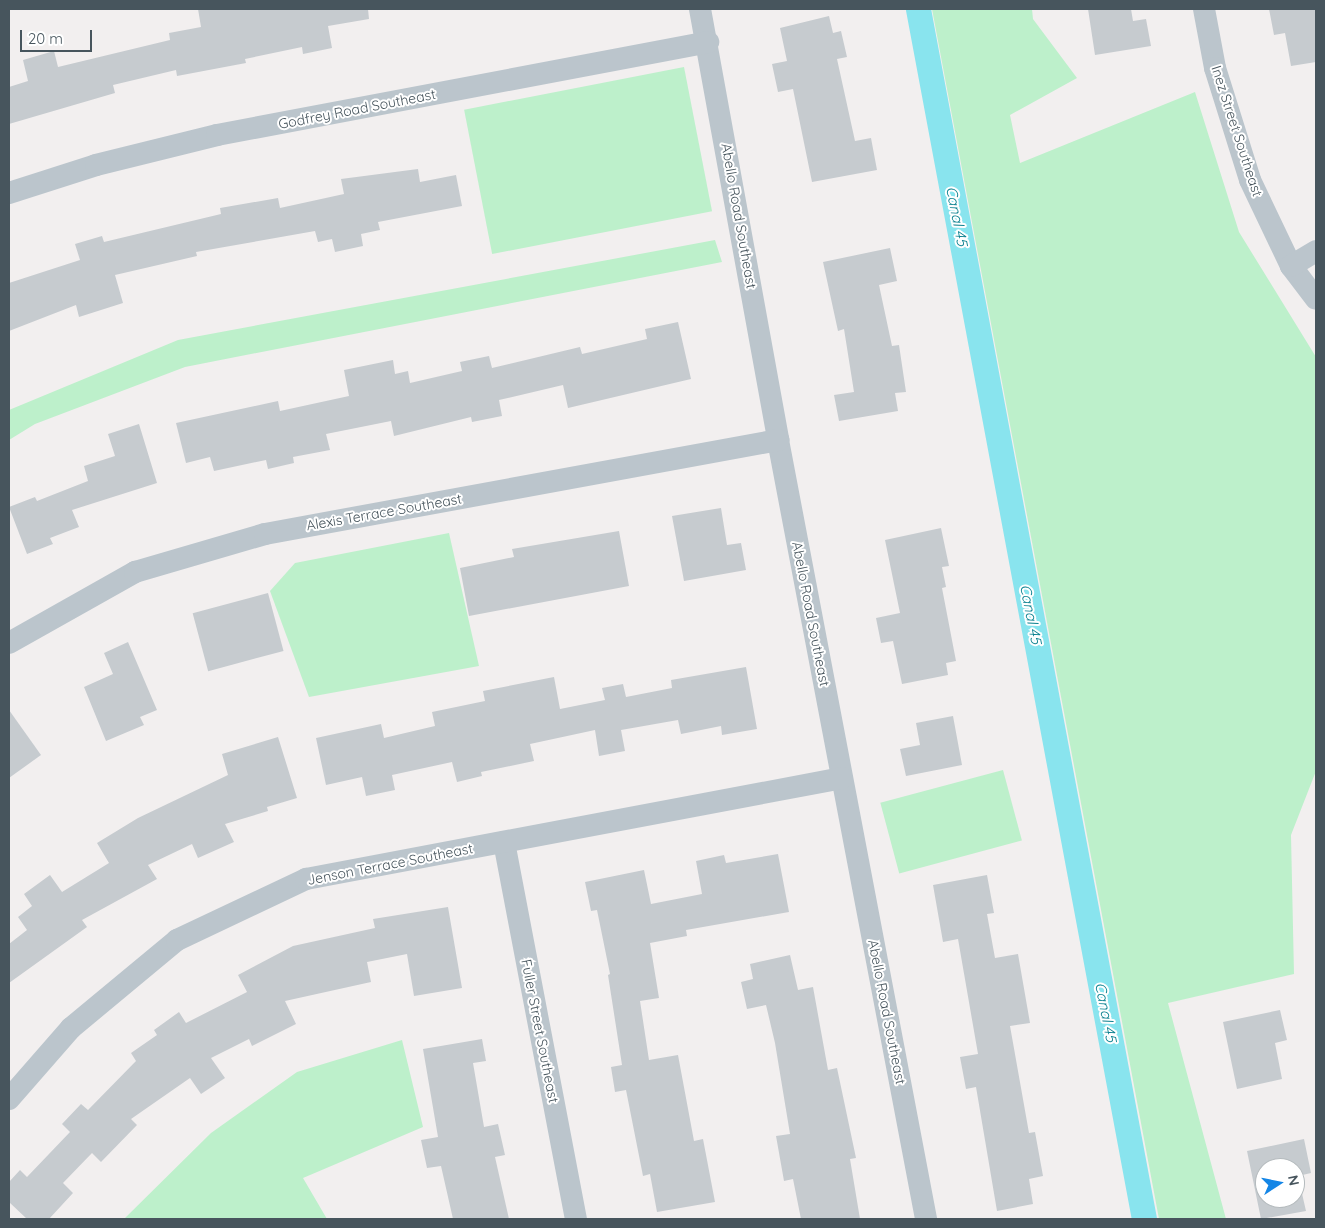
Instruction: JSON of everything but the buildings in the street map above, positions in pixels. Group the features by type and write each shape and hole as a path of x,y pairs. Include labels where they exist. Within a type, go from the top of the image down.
{"street":[{"name":"Abello Road Southeast","path":"700,9 708,42 778,440 926,1219"},
{"name":"Inez Street Southeast","path":"1204,9 1215,68 1250,180 1291,266 1316,299"},
{"name":"Godfrey Road Southeast","path":"9,193 96,165 217,135 708,42"},
{"path":"1291,266 1316,252"},
{"name":"Alexis Terrace Southeast","path":"9,642 135,572 265,534 778,440"},
{"name":"Jenson Terrace Southeast","path":"9,1099 71,1028 177,940 306,879 842,778"},
{"name":"Fuller Street Southeast","path":"504,842 576,1219"}],"green space":[{"path":"932,9 1032,9 1033,19 1077,78 1010,115 1020,163 1195,92 1239,232 1316,357 1316,771 1291,835 1294,974 1168,1003 1226,1219 1159,1219"},
{"path":"684,67 712,211 492,254 464,110"},
{"path":"715,240 722,262 185,367 35,424 9,440 9,410 178,340"},
{"path":"449,533 479,666 309,697 270,591 295,563"},
{"path":"1003,770 1022,841 899,873 880,803"},
{"path":"402,1040 423,1127 303,1178 327,1219 124,1219 211,1133 297,1072"}],"waterway":[{"name":"Canal 45","path":"918,9 1144,1219"}]}
